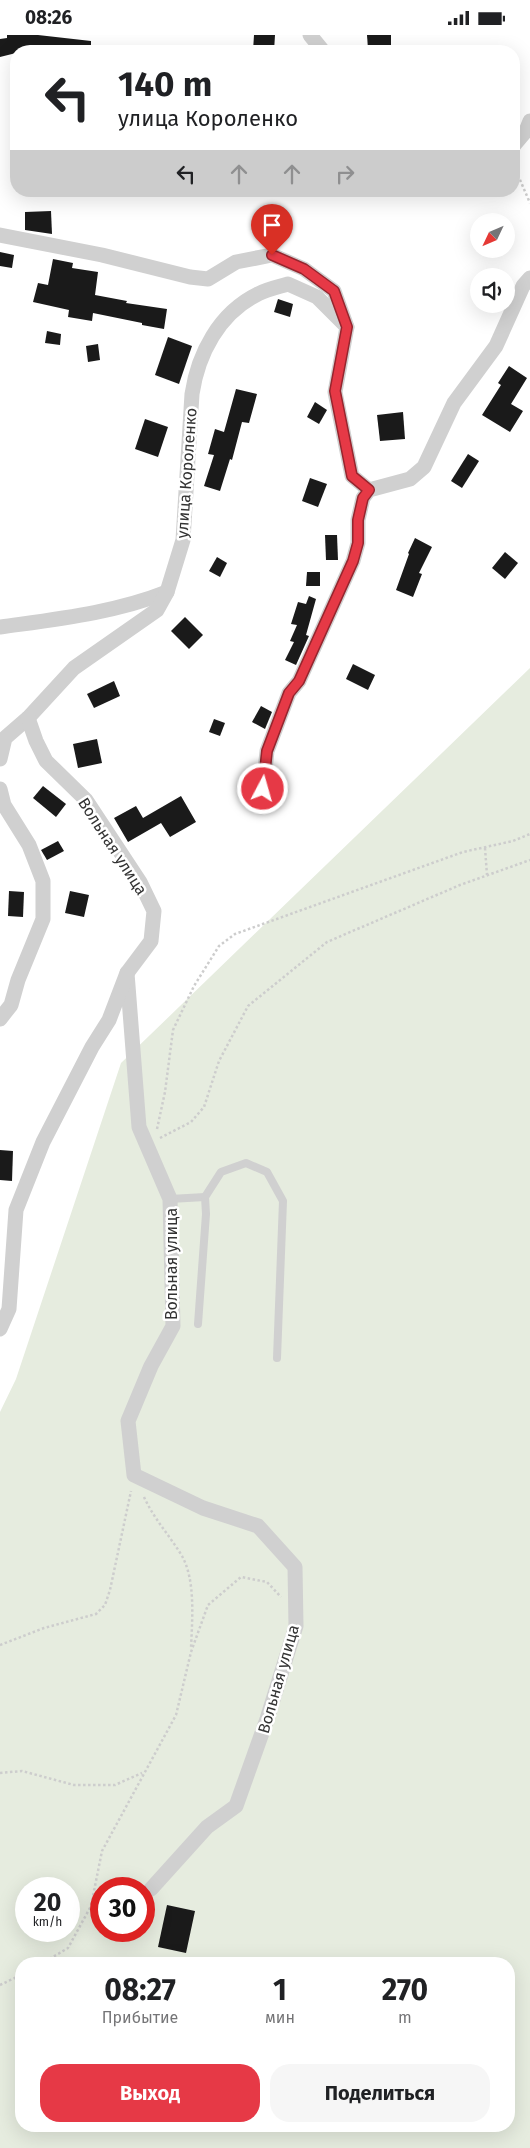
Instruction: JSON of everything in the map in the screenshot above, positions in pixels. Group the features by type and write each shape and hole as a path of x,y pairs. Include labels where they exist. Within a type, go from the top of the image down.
{"street":[{"path":"310,35 318,45"},
{"path":"520,138 526,131 530,121"},
{"path":"0,235 102,255 190,277 208,279 236,262 272,255 304,269 334,291 347,327 335,391 352,476 369,490"},
{"path":"263,789 267,751 273,733 289,693 299,681 353,561 358,543 358,520 363,498 369,490 410,479 424,467 454,403 496,346 523,286 530,278"},
{"name":"улица Короленко","path":"28,718 74,668 157,611 167,591 183,540 192,394 196,372 212,336 229,313 258,294 288,284 317,297 347,327"},
{"path":"0,627 96,613 146,600 167,591"},
{"path":"0,759 5,738 28,718"},
{"name":"Вольная улица","path":"0,1329 9,1309 16,1210 43,1142 92,1047 110,1020 127,973 151,941 154,911 140,882 86,800 46,761 36,741 28,718"},
{"path":"0,789 4,805 29,845 43,881 44,919 18,979 11,1005 0,1019"},
{"name":"Вольная улица","path":"127,973 140,1127 170,1199 172,1326 151,1366 128,1421 134,1475 203,1507 258,1526 295,1567 296,1626 276,1691 236,1806 207,1827 155,1885"}],"lane":[{"path":"198,1324 206,1214 205,1197 221,1172 246,1163 267,1172 283,1201 277,1358"},
{"path":"170,1199 205,1197"}],"path":[{"path":"520,179 530,203"},
{"path":"530,834 513,841 463,852 235,934 219,946 194,986 173,1030 165,1092 157,1124 157,1139 190,1122 204,1107 220,1061 248,1006 328,942 460,885 530,860"},
{"path":"485,847 487,875"},
{"path":"0,1645 44,1628 96,1614 105,1605 110,1590 134,1475"},
{"path":"134,1475 149,1508 183,1558 193,1596 191,1652"},
{"path":"53,1957 68,1948 91,1906 102,1851 176,1715 191,1652 208,1605 241,1577 267,1582 296,1613"},
{"path":"0,1773 22,1771 74,1785 116,1785 143,1773"},
{"path":"0,1985 15,1978"}],"shaded area":[{"path":"530,668 530,2148 0,2148 0,1412 16,1379 121,1063"}],"building":[{"path":"7,35 38,35 91,41 91,45 10,45 10,54 0,57 0,39 7,38"},
{"path":"254,35 275,35 274,45 253,45"},
{"path":"367,35 391,35 391,45 368,45"},
{"path":"51,211 52,234 25,230 25,212"},
{"path":"0,252 14,255 12,268 0,266"},
{"path":"53,259 73,263 72,268 98,272 95,295 127,301 126,303 167,309 164,329 93,313 92,321 68,317 69,310 33,302 38,283 48,285"},
{"path":"278,299 293,304 290,317 274,312"},
{"path":"47,331 61,334 60,345 45,343"},
{"path":"168,337 192,346 179,384 155,375"},
{"path":"98,344 100,360 88,362 86,346"},
{"path":"509,366 527,378 511,404 523,411 510,432 482,415 501,385 498,383"},
{"path":"236,389 257,394 249,423 242,422 232,460 230,459 220,491 204,486 214,455 208,454 215,429 224,432"},
{"path":"315,402 327,410 319,424 307,417"},
{"path":"403,412 405,439 380,441 377,415"},
{"path":"145,419 168,427 158,457 135,449"},
{"path":"468,454 479,461 462,488 451,481"},
{"path":"310,478 327,484 318,507 302,501"},
{"path":"325,535 337,535 338,560 326,560"},
{"path":"415,538 432,547 419,573 422,574 413,597 396,590"},
{"path":"505,552 518,563 505,579 492,568"},
{"path":"217,557 227,563 220,577 209,571"},
{"path":"307,572 320,572 320,586 306,586"},
{"path":"309,596 316,599 306,635 309,636 296,665 285,660 294,642 290,641 297,625 291,624 298,602 306,604"},
{"path":"185,617 203,635 189,649 171,631"},
{"path":"353,664 375,675 368,690 346,679"},
{"path":"114,681 120,696 94,708 87,694"},
{"path":"261,706 272,712 265,729 252,722"},
{"path":"214,719 225,723 220,736 209,732"},
{"path":"97,739 102,763 78,768 73,744"},
{"path":"43,786 66,804 56,817 33,798"},
{"path":"181,796 196,822 170,837 161,823 128,842 114,818 136,806 143,818"},
{"path":"58,841 64,851 47,860 41,850"},
{"path":"9,891 24,892 23,917 8,916"},
{"path":"70,891 89,895 84,917 65,913"},
{"path":"0,1150 13,1151 12,1181 0,1180"},
{"path":"167,1905 195,1911 186,1953 158,1947"}],"route":[{"path":"263,789 267,751 273,733 289,693 299,681 353,561 359,535 358,520 363,498 369,490 352,476 335,391 347,327 334,291 304,269 272,255"}]}
